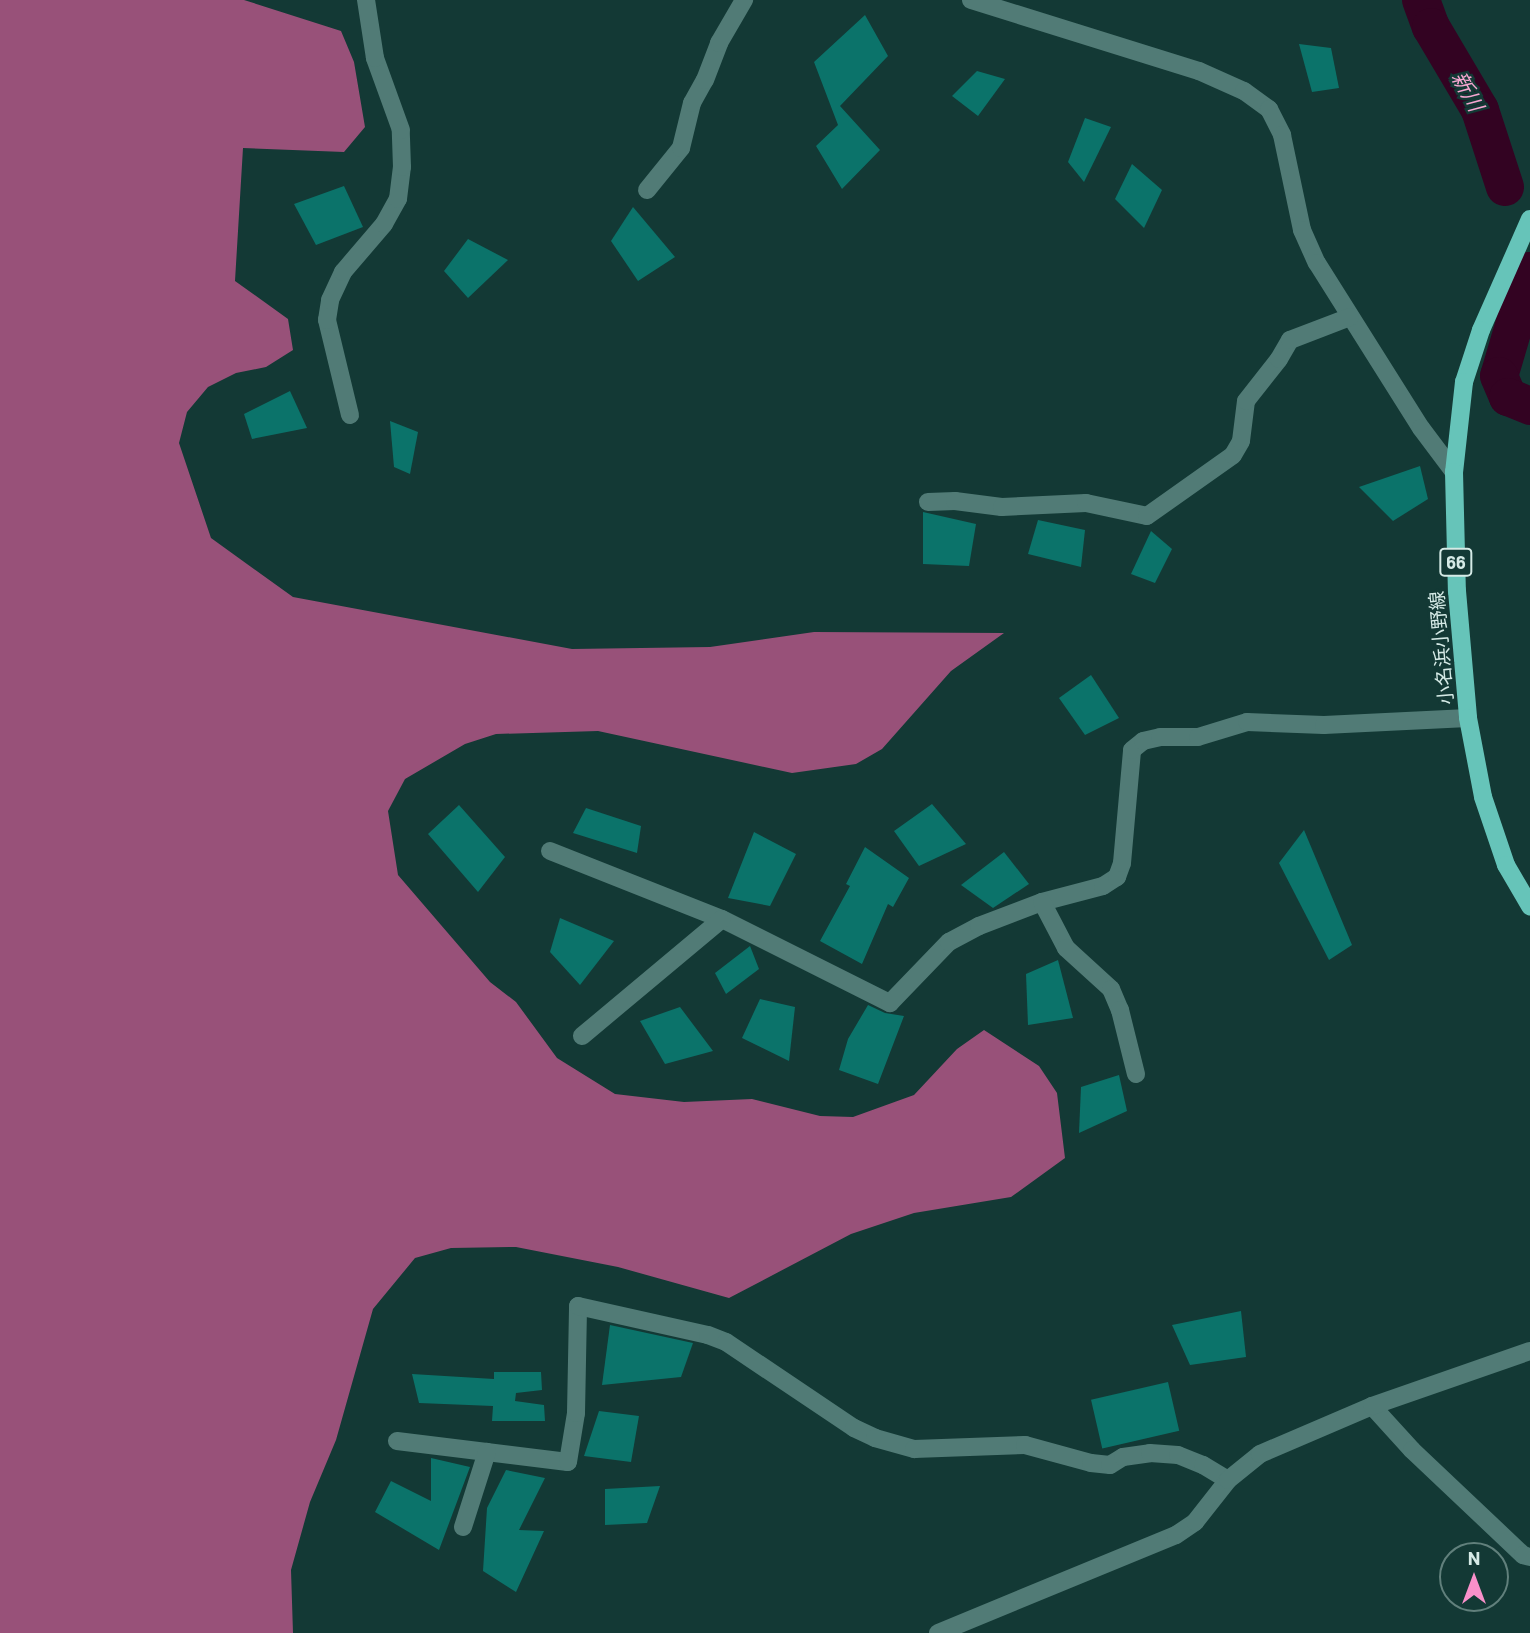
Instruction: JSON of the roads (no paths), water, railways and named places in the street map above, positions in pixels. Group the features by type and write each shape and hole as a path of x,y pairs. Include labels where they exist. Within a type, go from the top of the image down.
{"main road":[{"name":"小名浜小野線","path":"1528,229 1481,330 1464,382 1454,472 1457,591 1468,718 1487,808 1506,864 1530,906"}],"street":[{"path":"350,415 327,320 330,300 343,272 389,216 398,199 402,167 401,130 375,58 366,0"},
{"path":"646,190 681,148 692,103 705,80 719,43 744,0"},
{"path":"971,0 1199,71 1244,91 1269,109 1282,135 1302,230 1317,263 1421,428 1454,472"},
{"path":"928,502 955,501 1002,507 1086,503 1147,516 1233,455 1241,441 1246,401 1279,359 1290,340 1350,317"},
{"path":"550,851 722,919 890,1003 949,942 979,926 1042,902 1103,886 1117,877 1122,863 1132,750 1143,740 1198,737 1247,722 1324,725 1468,718"},
{"path":"1042,902 1066,948 1111,989 1120,1010 1136,1074"},
{"path":"582,1036 722,919"},
{"path":"397,1441 568,1462 576,1413 578,1306 708,1335 726,1342 854,1428 901,1445 937,1450 1000,1444 1025,1445 1091,1463 1110,1465 1123,1457 1150,1452 1178,1455 1203,1465 1228,1480"},
{"path":"938,1633 1175,1535 1195,1522 1228,1480 1260,1454 1372,1406 1530,1351"},
{"path":"1372,1406 1412,1450 1523,1555 1530,1557"},
{"path":"463,1527 487,1452"}],"waterway":[{"name":"新川","path":"1421,0 1431,27 1480,110 1505,187"},
{"name":"新川","path":"1530,271 1499,376 1508,397 1530,406"}]}
